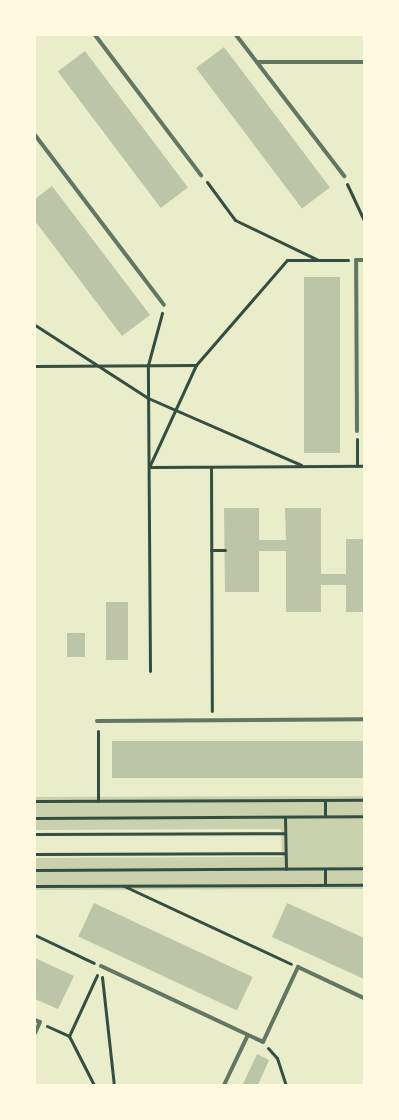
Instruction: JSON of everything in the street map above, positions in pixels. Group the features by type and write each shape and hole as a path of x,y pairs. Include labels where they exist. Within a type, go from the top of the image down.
{"lane":[{"path":"95,35 201,174"},
{"path":"236,35 344,176"},
{"path":"257,62 364,62"},
{"path":"35,135 164,305"},
{"path":"357,431 356,260 364,260"},
{"path":"98,721 364,719"},
{"path":"101,966 263,1042 298,967 364,998"},
{"path":"35,1020 40,1022 35,1033"},
{"path":"224,1085 248,1035"}],"path":[{"path":"201,174 236,220 318,260"},
{"path":"344,176 364,220"},
{"path":"149,467 196,365 287,260 356,260"},
{"path":"150,671 148,365 164,305"},
{"path":"35,325 148,398 304,466"},
{"path":"35,366 196,365"},
{"path":"357,431 357,466"},
{"path":"149,467 364,466"},
{"path":"211,467 212,720"},
{"path":"211,550 224,550"},
{"path":"98,721 98,801"},
{"path":"325,800 325,816"},
{"path":"35,801 364,800"},
{"path":"285,816 286,869"},
{"path":"35,818 364,816"},
{"path":"35,834 285,833"},
{"path":"35,854 285,853"},
{"path":"35,870 364,868"},
{"path":"325,869 325,885"},
{"path":"35,886 364,884"},
{"path":"122,886 298,967"},
{"path":"35,935 101,966"},
{"path":"69,1036 101,966"},
{"path":"101,966 114,1085"},
{"path":"40,1022 69,1036 94,1085"},
{"path":"277,1058 286,1085"}],"green space":[{"path":"364,796 364,889 35,890 35,858 282,857 281,829 35,830 35,797"}],"building":[{"path":"224,47 330,188 302,209 196,68"},
{"path":"85,51 188,188 161,208 58,71"},
{"path":"52,186 150,315 122,336 35,221 35,199"},
{"path":"304,277 340,277 340,453 304,453"},
{"path":"224,508 259,508 259,540 286,540 285,508 321,508 321,574 346,574 346,539 364,539 364,612 346,612 346,585 321,585 321,612 286,612 286,551 259,551 259,592 225,592"},
{"path":"106,602 128,602 128,660 106,660"},
{"path":"67,633 85,633 85,657 67,657"},
{"path":"112,741 364,741 364,778 112,778"},
{"path":"94,903 253,977 237,1010 78,937"},
{"path":"287,903 364,938 364,979 272,937"},
{"path":"35,958 74,976 58,1009 35,999"},
{"path":"257,1054 269,1060 258,1085 245,1085 243,1084"}]}
